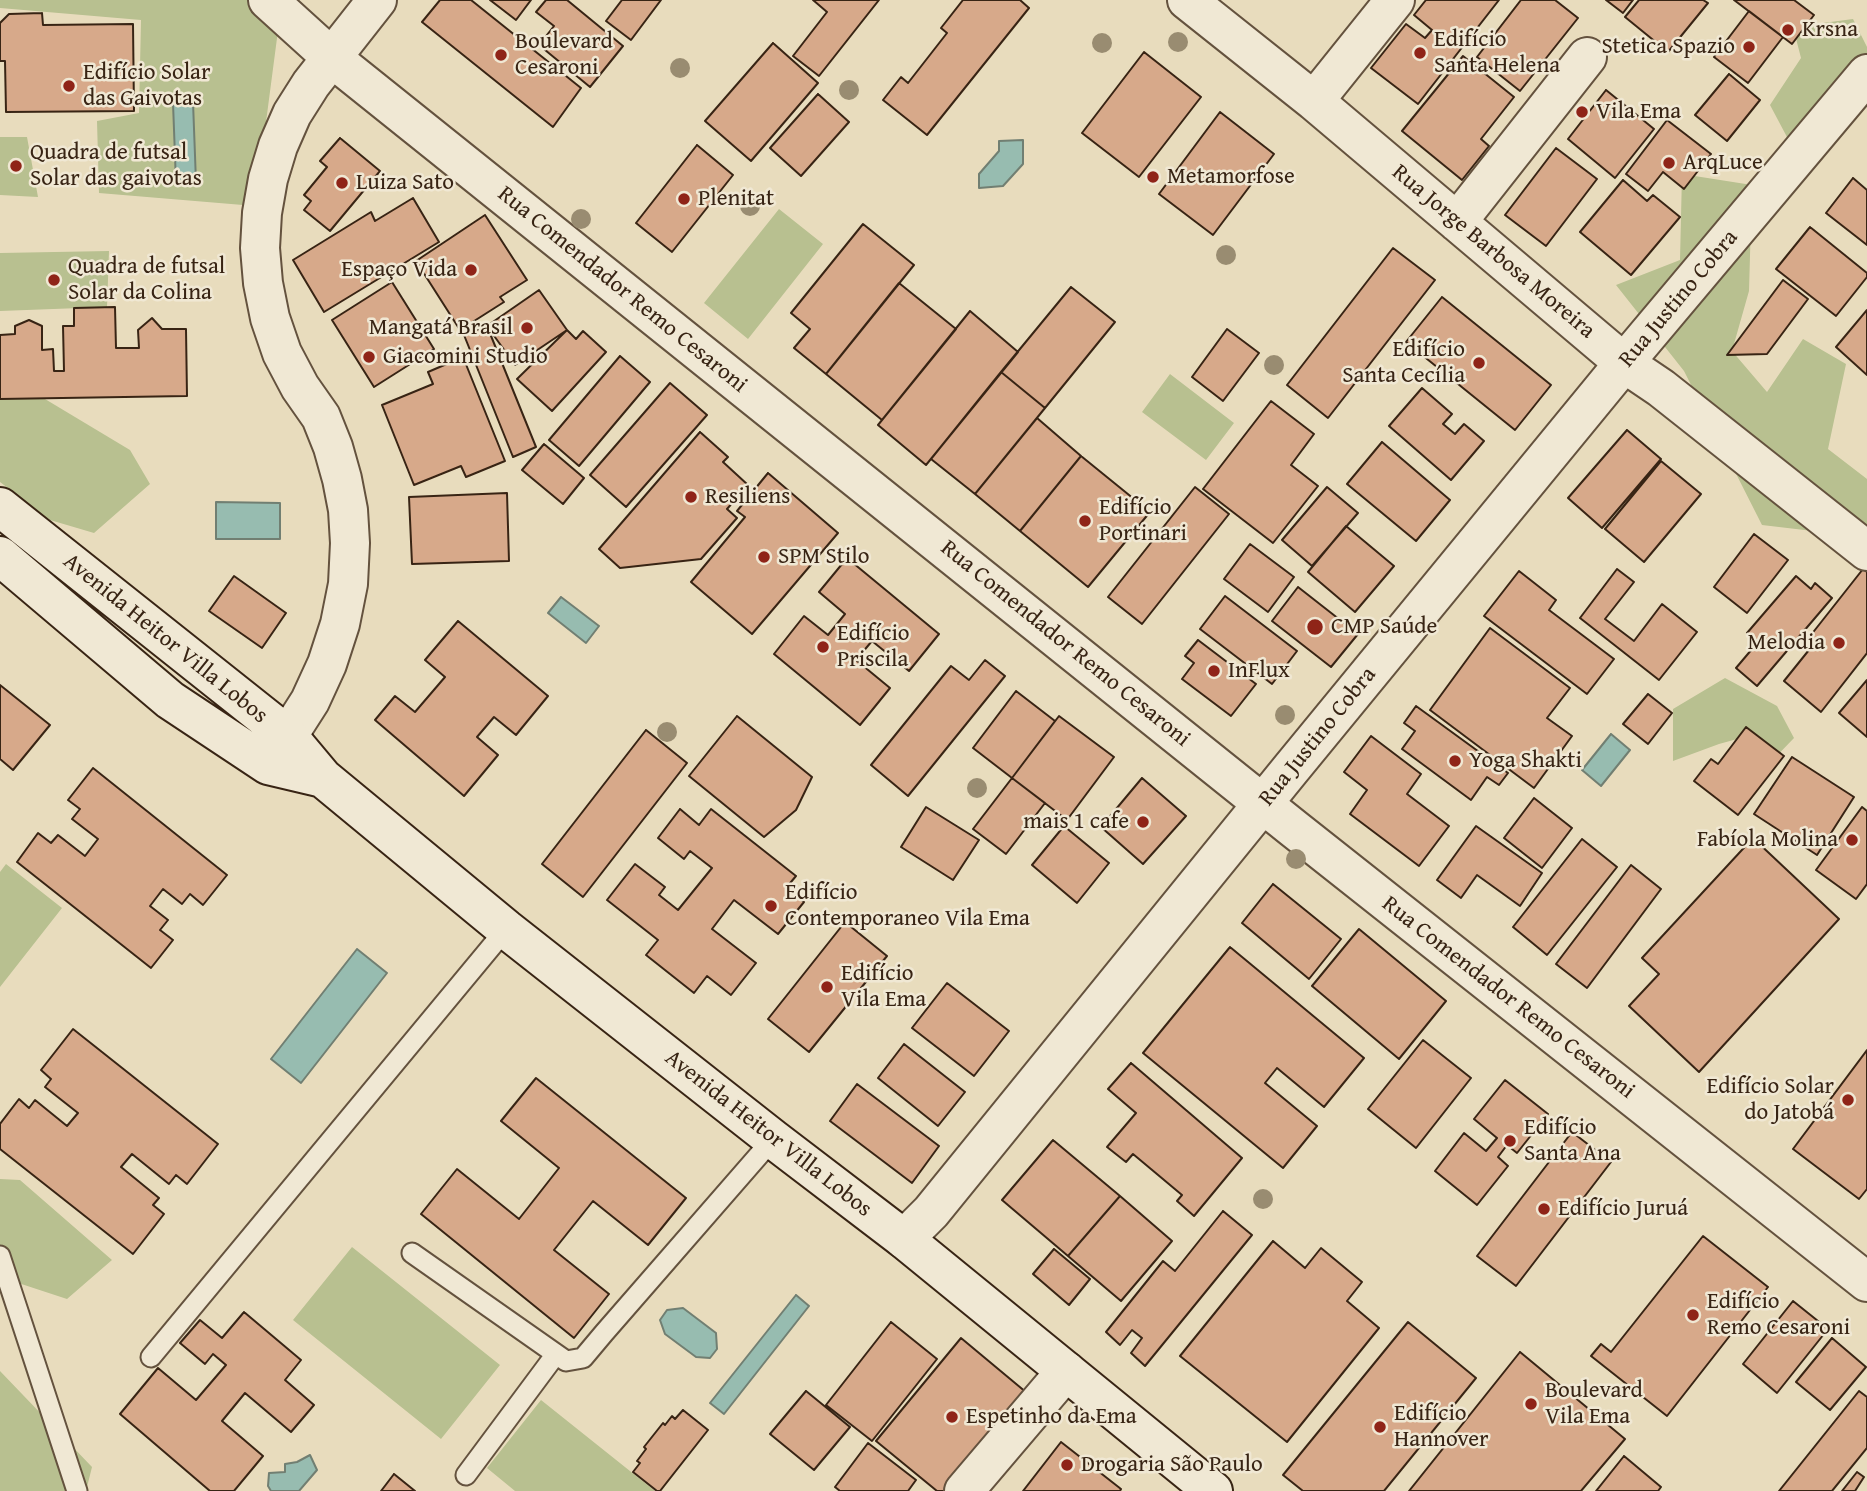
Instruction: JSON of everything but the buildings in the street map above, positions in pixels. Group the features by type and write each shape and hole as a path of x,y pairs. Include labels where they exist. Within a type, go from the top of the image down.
{"street":[{"name":"Rua Comendador Remo Cesaroni","path":"268,0 332,58 1264,804 1867,1282"},
{"path":"277,750 310,701 327,664 340,624 348,584 350,542 348,510 333,447 321,417 300,387 282,353 270,317 260,248 262,213 278,146 292,114 311,84 377,0"},
{"name":"Rua Jorge Barbosa Moreira","path":"1187,0 1314,101 1625,363 1661,388 1867,551"},
{"path":"1314,101 1395,0"},
{"path":"1457,222 1587,57"},
{"name":"Rua Justino Cobra","path":"904,1239 931,1212 1625,363 1867,74"},
{"name":"Avenida Heitor Villa Lobos","path":"0,507 277,750"},
{"name":"Avenida Heitor Villa Lobos","path":"0,556 170,700 277,750 323,778 506,929 904,1239 1213,1491"},
{"path":"964,1491 1066,1371"}],"lane":[{"path":"151,1357 506,929"},
{"path":"412,1253 566,1361 583,1358 773,1139"},
{"path":"0,1256 78,1491"},
{"path":"466,1475 556,1354"}],"green space":[{"path":"0,0 282,0 255,206 99,193 97,121 139,113 141,20 0,8"},
{"path":"1853,19 1867,47 1867,71 1827,142 1787,137 1770,105 1801,58 1793,27"},
{"name":"Quadra de futsal Solar das gaivotas","path":"0,137 27,137 38,197 0,195"},
{"path":"1682,174 1752,185 1749,291 1732,351 1767,392 1803,339 1846,364 1828,449 1867,479 1867,546 1855,536 1762,525 1684,371 1616,285 1680,260"},
{"path":"779,209 823,244 748,339 704,303"},
{"name":"Quadra de futsal Solar da Colina","path":"109,251 107,307 0,311 0,253"},
{"path":"0,372 130,450 150,484 94,533 50,520 0,482"},
{"path":"1170,374 1234,423 1206,460 1142,412"},
{"path":"1725,678 1777,706 1794,738 1767,766 1748,736 1673,761 1673,709"},
{"path":"6,864 62,908 0,987 0,872"},
{"path":"0,1179 20,1180 112,1260 67,1299 0,1277"},
{"path":"352,1247 500,1365 441,1439 293,1320"},
{"path":"0,1371 92,1467 86,1491 0,1491"},
{"path":"541,1400 655,1491 515,1491 487,1468"}],"water":[{"path":"193,102 196,182 176,183 173,103"},
{"path":"1023,140 1023,164 1003,186 979,188 979,174 999,151 999,141"},
{"path":"216,502 280,503 280,539 216,539"},
{"path":"561,597 599,626 586,643 548,613"},
{"path":"1611,734 1630,750 1601,786 1582,770"},
{"path":"357,949 387,973 301,1083 271,1059"},
{"path":"796,1295 809,1306 724,1414 710,1403"},
{"path":"683,1308 716,1333 717,1349 710,1358 696,1357 665,1334 660,1320 667,1310"},
{"path":"310,1455 317,1470 299,1491 271,1491 268,1486 269,1473 285,1472 285,1464 297,1462"}],"place":[{"name":"Krsna","path":"1788,30"},
{"name":"Stetica Spazio","path":"1749,47"},
{"name":"Edifício Santa Helena","path":"1420,53"},
{"name":"Boulevard Cesaroni","path":"501,55"},
{"name":"Edifício Solar das Gaivotas","path":"69,86"},
{"name":"Vila Ema","path":"1582,112"},
{"name":"ArqLuce","path":"1669,163"},
{"name":"Quadra de futsal Solar das gaivotas","path":"16,166"},
{"name":"Metamorfose","path":"1153,177"},
{"name":"Luiza Sato","path":"342,183"},
{"name":"Plenitat","path":"684,199"},
{"name":"Espaço Vida","path":"471,270"},
{"name":"Quadra de futsal Solar da Colina","path":"54,280"},
{"name":"Mangatá Brasil","path":"527,328"},
{"name":"Giacomini Studio","path":"369,357"},
{"name":"Edifício Santa Cecília","path":"1479,363"},
{"name":"Resiliens","path":"691,497"},
{"name":"Edifício Portinari","path":"1085,521"},
{"name":"SPM Stilo","path":"764,557"},
{"name":"CMP Saúde","path":"1315,627"},
{"name":"Melodia","path":"1839,643"},
{"name":"Edifício Priscila","path":"823,647"},
{"name":"InFlux","path":"1214,671"},
{"name":"Yoga Shakti","path":"1455,761"},
{"name":"mais 1 cafe","path":"1143,822"},
{"name":"Fabíola Molina","path":"1852,840"},
{"name":"Edifício Contemporaneo Vila Ema","path":"771,906"},
{"name":"Edifício Vila Ema","path":"827,987"},
{"name":"Edifício Solar do Jatobá","path":"1848,1100"},
{"name":"Edifício Santa Ana","path":"1510,1141"},
{"name":"Edifício Juruá","path":"1544,1209"},
{"name":"Edifício Remo Cesaroni","path":"1693,1315"},
{"name":"Boulevard Vila Ema","path":"1531,1404"},
{"name":"Espetinho da Ema","path":"952,1417"},
{"name":"Edifício Hannover","path":"1380,1427"},
{"name":"Drogaria São Paulo","path":"1067,1465"}]}
